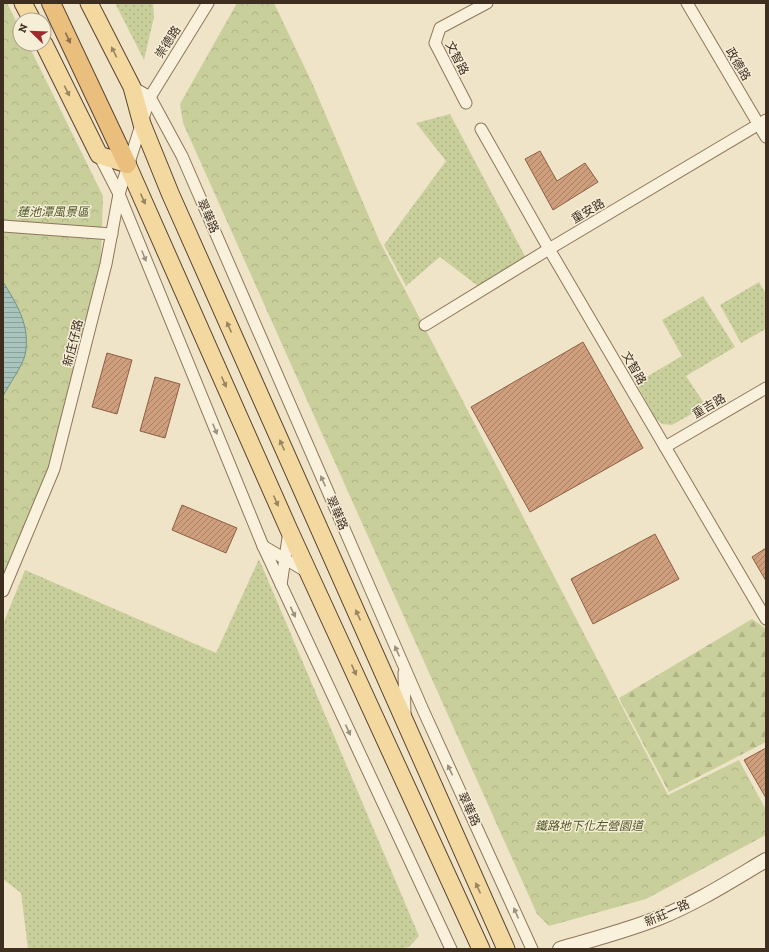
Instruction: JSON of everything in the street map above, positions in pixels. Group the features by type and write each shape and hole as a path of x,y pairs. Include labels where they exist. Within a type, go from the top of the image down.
{"highway":[{"path":"51,3 127,164"}],"main road":[{"path":"23,3 28,12"},
{"name":"翠華路","path":"89,3 132,87 142,124 173,200 506,949"},
{"path":"48,52 99,155 127,164 289,530 481,949"}],"street":[{"name":"崇德路","path":"150,97 208,3"},
{"name":"文智路","path":"466,103 435,43 440,28 487,3"},
{"name":"政德路","path":"687,3 762,122 766,137"},
{"path":"132,87 150,97"},
{"name":"新庄仔路","path":"3,591 54,469 112,234 119,194 127,164 150,97"},
{"name":"翠華路","path":"150,97 190,176 423,710 532,949"},
{"name":"重安路","path":"425,325 762,122"},
{"name":"文智路","path":"481,128 549,249 766,619"},
{"path":"99,155 119,194 263,546 451,949"},
{"path":"3,226 112,234"},
{"name":"重吉路","path":"665,447 766,388"},
{"path":"281,586 283,560 289,530"},
{"path":"263,546 283,560 310,574"},
{"path":"404,667 405,723"},
{"path":"386,679 423,710"},
{"name":"新莊一路","path":"560,949 633,928 663,916 707,895 766,860"}],"green space":[{"name":"蓮池潭風景區","path":"3,3 7,3 12,13 12,52 32,52 103,196 101,258 54,450 44,482 3,578"},
{"path":"115,3 153,3 154,17 144,60"},
{"name":"鐵路地下化左營園道","path":"237,3 274,3 313,85 379,240 668,795 739,760 766,810 766,835 646,899 549,926 537,914 183,123 180,104"},
{"path":"450,114 526,258 478,286 440,257 406,286 384,245 446,161 416,123"},
{"path":"759,282 766,294 766,329 741,343 720,305"},
{"path":"703,296 735,347 686,376 706,406 672,425 662,424 656,419 636,383 682,356 662,320"},
{"path":"259,559 419,936 409,947 397,949 28,949 21,893 3,879 3,624 25,570 216,653"},
{"path":"752,619 766,629 766,742 669,792 619,698"}],"water":[{"path":"3,282 22,316 26,335 26,345 24,359 3,396"}],"building":[{"path":"540,151 557,181 585,163 598,182 553,210 525,159"},
{"path":"583,342 643,448 530,512 471,407"},
{"path":"107,353 132,360 117,414 92,407"},
{"path":"155,377 180,384 165,438 140,431"},
{"path":"182,505 237,528 226,553 172,530"},
{"path":"655,534 679,579 593,624 571,579"},
{"path":"766,548 766,581 752,557"},
{"path":"766,748 766,798 744,760"}]}
